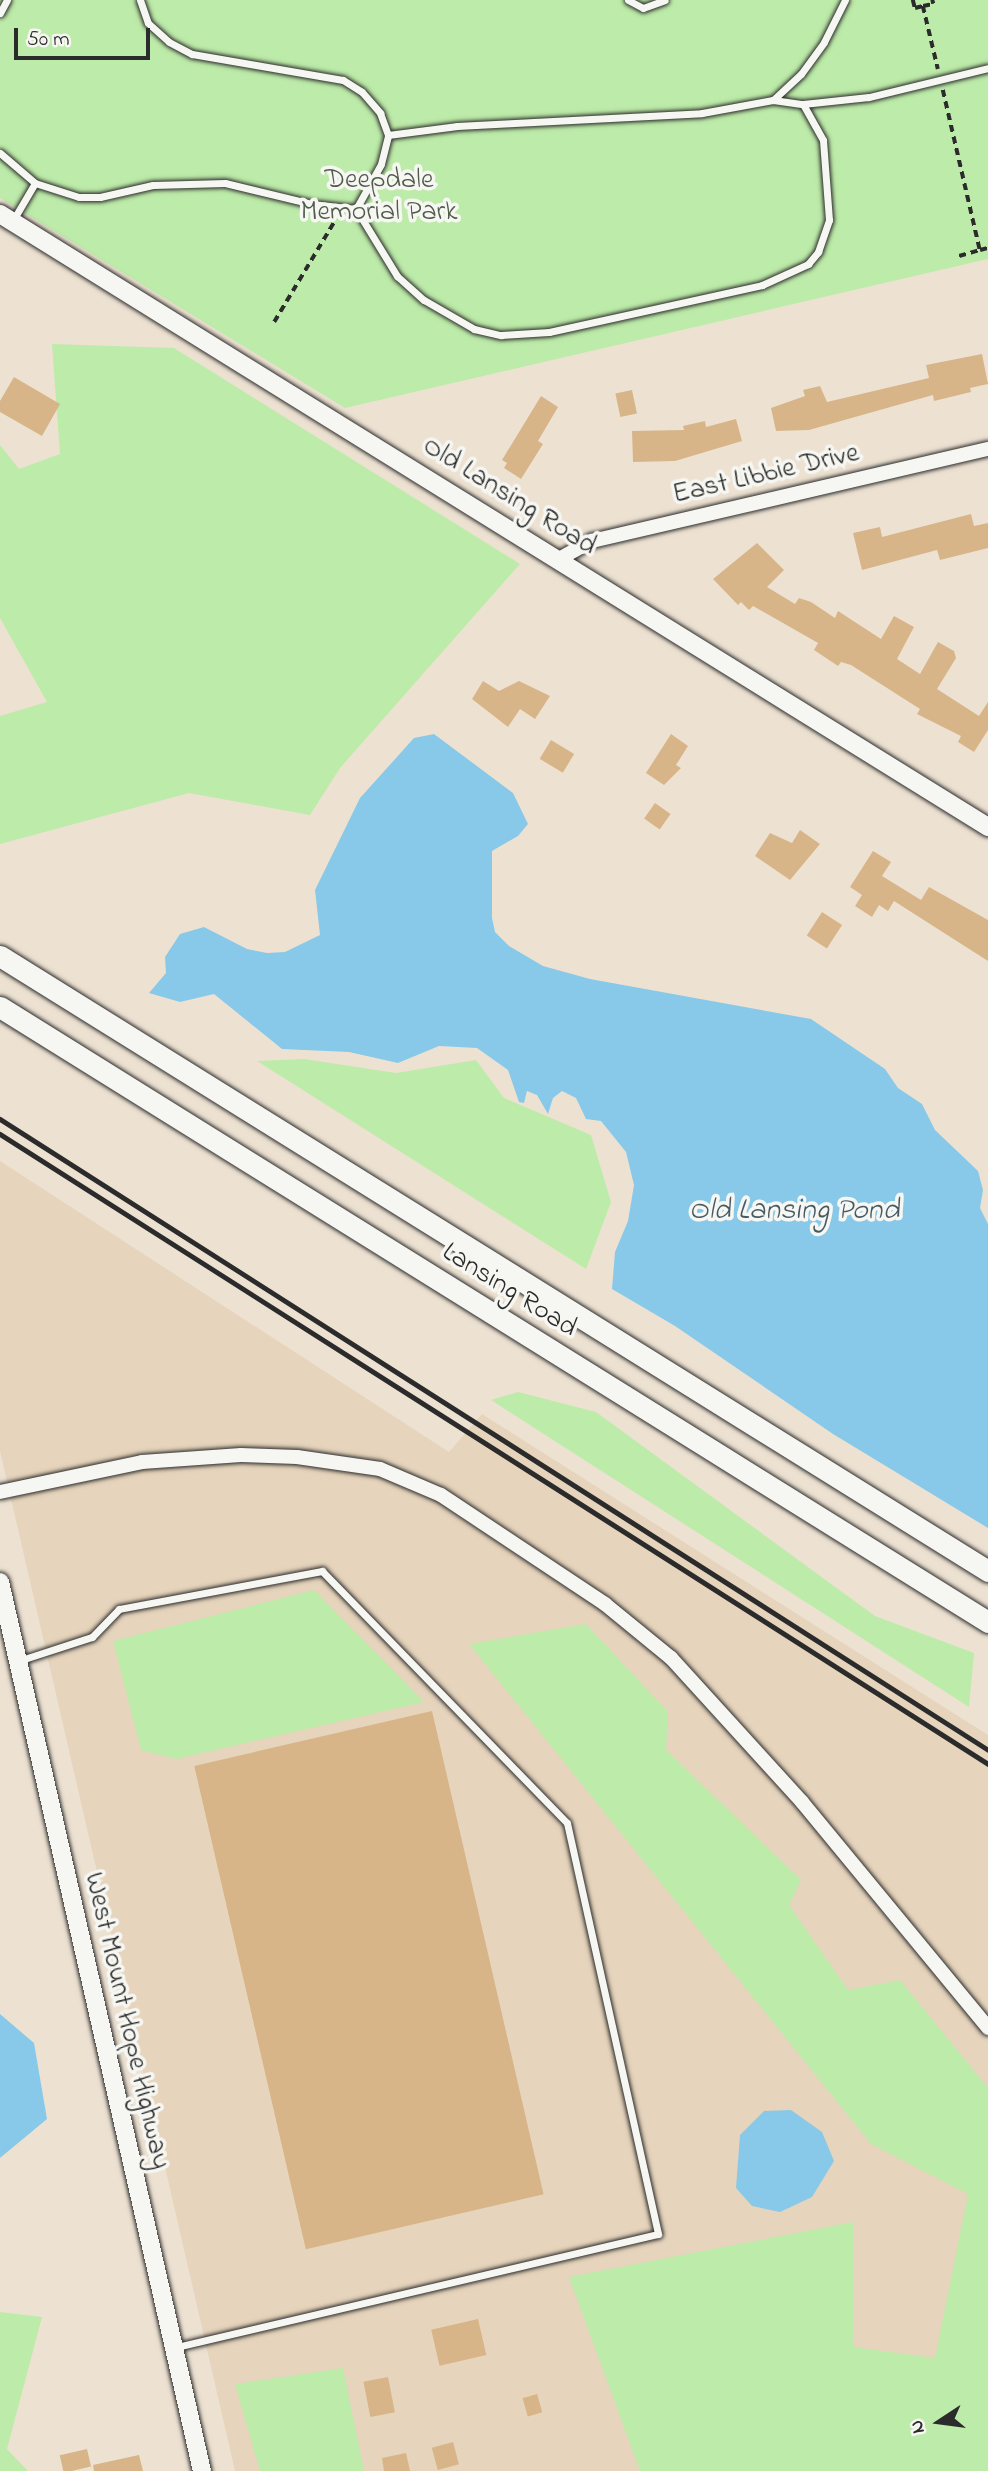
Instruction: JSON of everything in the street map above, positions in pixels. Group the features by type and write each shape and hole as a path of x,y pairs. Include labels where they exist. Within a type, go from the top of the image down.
{"main road":[{"name":"Lansing Road","path":"0,956 988,1571"},
{"name":"Lansing Road","path":"0,1007 988,1622"}],"street":[{"name":"Old Lansing Road","path":"6,218 988,827"},
{"name":"East Libbie Drive","path":"559,559 592,541 988,449"},
{"path":"0,1492 142,1462 241,1455 298,1457 380,1469 441,1496 605,1604 671,1658 802,1802 988,2028"},
{"name":"West Mount Hope Highway","path":"0,1582 3,1608 18,1661 202,2471"}],"lane":[{"path":"0,13 7,0"},
{"path":"140,0 148,23 169,42 192,54 343,80 362,92 380,113 388,135 381,164 356,209"},
{"path":"628,0 643,8 665,0"},
{"path":"773,100 801,74 824,42 845,0"},
{"path":"388,135 457,126 702,113 773,100 803,104 869,97 988,68"},
{"path":"356,209 397,276 424,300 474,329 501,335 549,332 762,285 807,264 827,228 823,140 803,104"},
{"path":"0,153 35,183 61,194 100,197 153,185 225,183 338,209 356,209"},
{"path":"6,218 35,183"},
{"path":"18,1661 92,1637 119,1609 322,1571 567,1823 658,2234 174,2347"}],"path":[{"path":"913,0 915,8 933,4 932,0"},
{"path":"923,6 980,250"},
{"path":"274,322 335,225 338,209"},
{"path":"959,256 988,248"}],"shaded area":[{"path":"0,1161 449,1452 482,1414 988,1735 988,2471 235,2471 0,1451"}],"green space":[{"name":"Deepdale Memorial Park","path":"0,0 988,0 988,259 345,408 0,198"},
{"path":"52,344 174,348 520,564 340,768 310,815 189,793 0,844 0,716 47,702 0,618 0,445 19,469 60,454"},
{"path":"304,1059 396,1073 476,1060 504,1098 591,1135 611,1202 586,1269 257,1061"},
{"path":"518,1392 596,1412 875,1616 974,1653 969,1707 491,1400"},
{"path":"314,1590 424,1702 176,1759 141,1750 113,1641"},
{"path":"586,1624 668,1712 666,1750 801,1880 789,1905 848,1990 900,1980 988,2088 988,2471 640,2471 569,2277 853,2222 853,2347 935,2358 968,2194 871,2144 469,1644"},
{"path":"0,2312 42,2317 7,2449 28,2471 0,2471"},
{"path":"343,2368 364,2471 260,2471 235,2384"}],"water":[{"name":"Old Lansing Pond","path":"434,734 513,793 528,824 518,836 492,851 492,918 495,932 509,946 543,966 590,979 811,1019 885,1069 898,1088 922,1104 935,1130 978,1171 983,1190 980,1208 988,1224 988,1528 833,1434 675,1326 612,1289 615,1252 628,1221 634,1185 626,1152 601,1121 586,1119 576,1098 562,1091 553,1098 548,1114 537,1095 527,1091 524,1103 519,1102 508,1070 477,1048 439,1046 398,1063 349,1052 282,1049 214,994 180,1002 149,993 166,973 165,957 180,934 204,927 247,949 267,953 285,952 320,935 315,890 360,798 414,738"},
{"path":"0,2014 34,2043 47,2119 0,2158"},
{"path":"791,2110 822,2132 834,2161 812,2197 780,2212 752,2206 736,2188 740,2135 764,2111"}],"building":[{"path":"982,354 988,384 970,388 971,392 934,401 933,395 809,430 776,431 771,408 805,396 803,390 820,386 827,402 929,378 926,365"},
{"path":"14,377 60,404 42,436 0,412 0,401"},
{"path":"632,390 637,413 620,417 615,394"},
{"path":"541,396 558,407 538,441 543,444 521,479 504,468 507,463 502,460"},
{"path":"736,419 742,441 675,461 633,462 632,431 684,430 683,426 705,421 706,427"},
{"path":"971,514 974,526 988,523 988,548 940,560 937,550 862,570 853,533 880,527 882,537"},
{"path":"757,543 784,570 767,587 795,604 799,598 811,602 835,618 838,611 881,639 894,616 914,627 897,659 920,674 938,642 954,651 956,658 937,689 979,716 988,702 988,730 974,752 958,742 961,736 917,714 920,709 851,665 841,662 838,666 814,650 818,643 753,606 749,610 741,602 738,605 713,579"},
{"path":"483,681 499,691 519,681 550,696 535,719 520,709 508,727 472,699"},
{"path":"671,734 688,746 676,765 681,768 664,785 646,773"},
{"path":"551,740 574,754 563,773 540,759"},
{"path":"655,803 671,814 660,829 644,819"},
{"path":"800,830 820,844 790,880 755,856 770,833 792,843"},
{"path":"873,851 891,862 882,876 921,900 929,887 988,920 988,961 894,901 888,911 879,905 872,917 855,906 862,895 850,887"},
{"path":"822,912 842,925 827,949 807,935"},
{"path":"432,1711 544,2194 306,2249 194,1766"},
{"path":"478,2319 486,2355 440,2366 431,2330"},
{"path":"388,2377 395,2412 370,2417 363,2382"},
{"path":"537,2394 542,2412 528,2416 523,2398"},
{"path":"453,2442 459,2464 438,2470 432,2448"},
{"path":"87,2449 91,2467 63,2471 60,2455"},
{"path":"406,2453 410,2471 384,2471 382,2458"},
{"path":"139,2455 143,2471 94,2471 93,2465"}],"railway":[{"path":"0,1119 988,1750"},
{"path":"0,1134 988,1764"}]}
